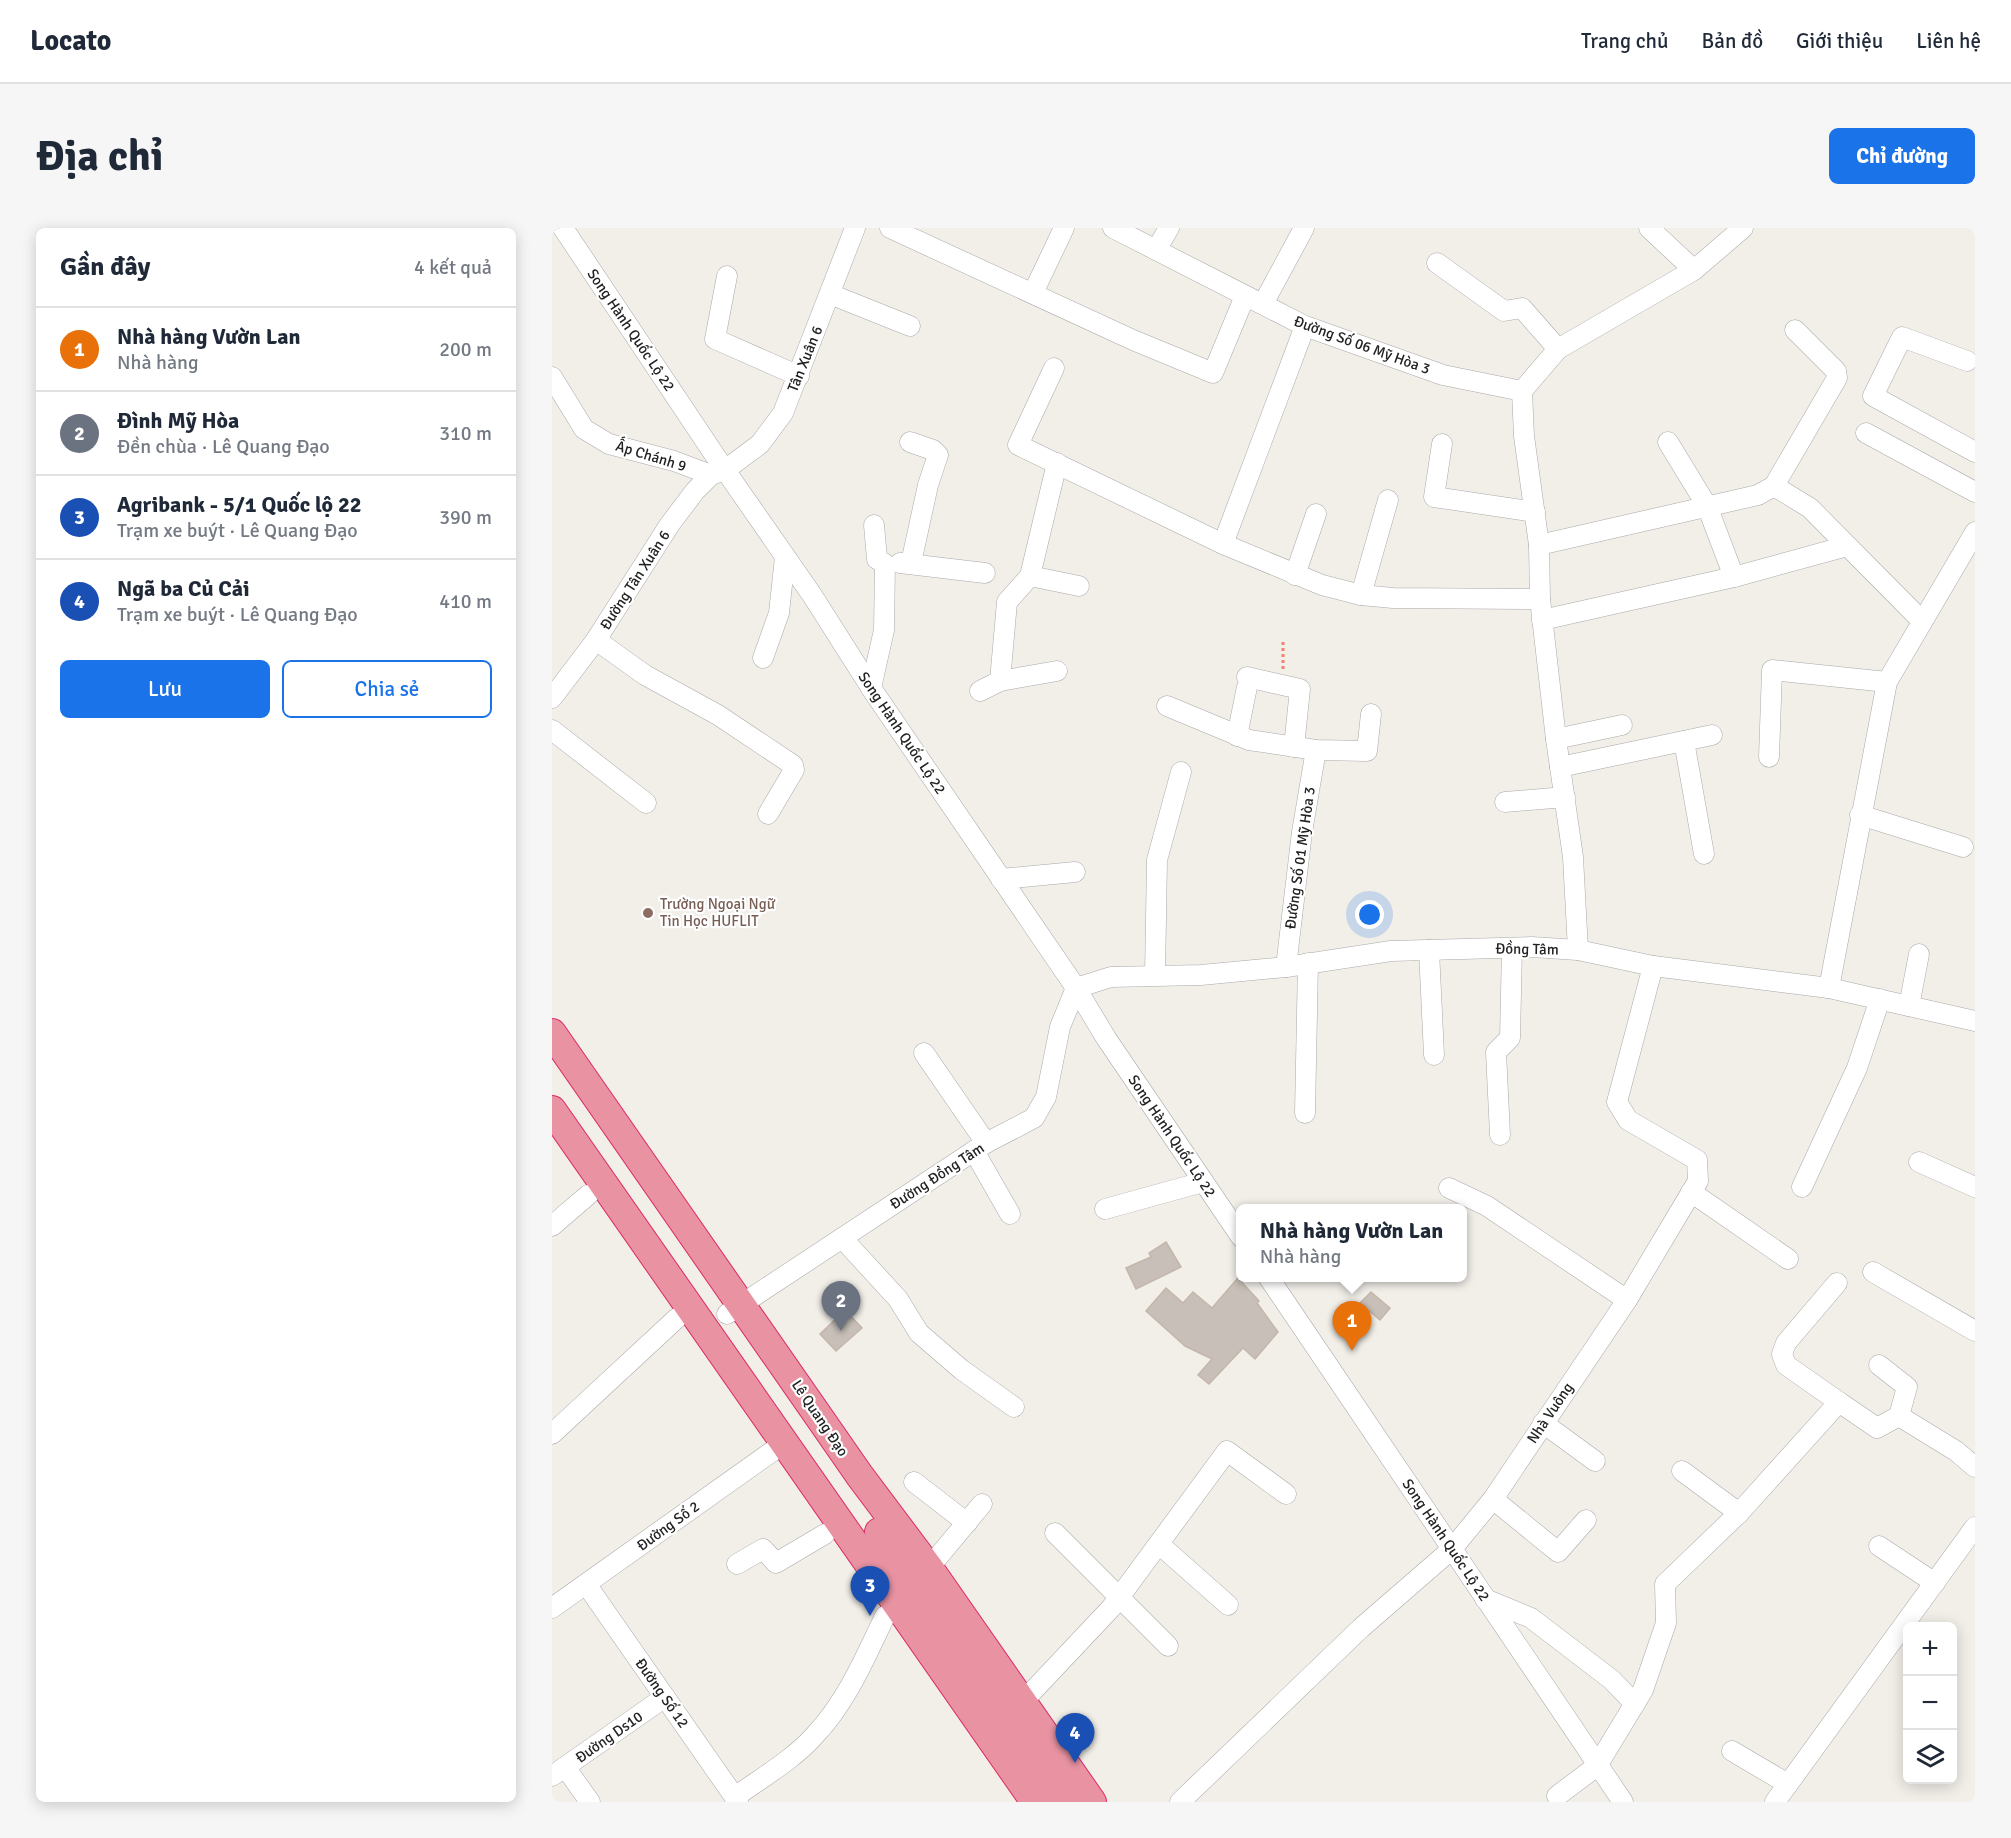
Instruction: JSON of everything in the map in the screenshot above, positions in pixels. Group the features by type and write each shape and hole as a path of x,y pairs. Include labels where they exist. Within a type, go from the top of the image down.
{"highway":[{"name":"Lê Quang Đạo","path":"552,1033 735,1309 1015,1710 1092,1802"},
{"name":"Lê Quang Đạo","path":"552,1063 735,1309"},
{"path":"552,1110 777,1448 825,1534 1014,1802"},
{"path":"552,1144 677,1318 777,1448 1035,1802"},
{"name":"Lê Quang Đạo","path":"1015,1710 1065,1802"}],"street":[{"name":"Song Hành Quốc Lộ 22","path":"563,228 718,472 785,557 1236,1230"},
{"name":"Tân Xuân 6","path":"718,472 759,444 783,412 855,228"},
{"path":"890,228 1133,340 1213,373 1245,296"},
{"path":"1033,293 1064,228"},
{"name":"Đường Số 06 Mỹ Hòa 3","path":"1113,228 1305,326 1443,375 1522,391"},
{"path":"1156,250 1169,228"},
{"path":"1263,304 1304,228"},
{"path":"1649,228 1694,270"},
{"path":"1578,950 1573,857 1542,620 1539,545 1524,436 1522,391 1558,349 1694,270 1743,228"},
{"path":"1437,263 1504,311 1522,308 1558,349"},
{"path":"727,276 715,339 799,376"},
{"path":"830,294 910,326"},
{"path":"1223,544 1305,326"},
{"path":"1539,545 1758,495 1774,486 1837,378 1836,370 1795,330"},
{"path":"1966,361 1902,336 1868,394 1975,452"},
{"path":"1054,368 1018,445 1223,544 1322,585 1361,595 1393,598 1540,600"},
{"name":"Ấp Chánh 9","path":"552,376 584,429 609,444 718,472"},
{"path":"552,410 563,393"},
{"path":"1866,433 1975,492"},
{"path":"910,442 933,450 938,456 928,485 911,563"},
{"path":"1668,442 1707,507 1734,577"},
{"path":"1442,444 1434,496 1534,512"},
{"path":"1000,681 1007,599 1026,583 1030,576 1057,463"},
{"name":"Đường Tân Xuân 6","path":"553,694 596,640 670,524 695,491 718,472"},
{"path":"1774,486 1810,508 1921,620"},
{"path":"1361,595 1388,500"},
{"path":"1295,575 1316,514"},
{"path":"874,525 877,559 885,564 911,563 985,573"},
{"path":"1830,988 1860,815 1887,682 1921,620 1975,532"},
{"path":"1542,620 1734,577 1847,546"},
{"path":"763,657 779,613 785,557"},
{"path":"871,688 884,630 885,564"},
{"path":"1030,576 1079,586"},
{"path":"596,640 645,675 718,715 793,765 794,770 768,814"},
{"path":"1769,757 1772,670 1887,682"},
{"path":"980,691 1000,681 1057,671"},
{"path":"1237,736 1247,682 1300,689 1294,747"},
{"path":"1167,706 1237,736 1316,750 1367,751 1371,714"},
{"path":"1556,739 1622,725"},
{"path":"552,730 646,803"},
{"path":"1560,767 1712,735"},
{"path":"1684,741 1704,854"},
{"name":"Đường Số 01 Mỹ Hòa 3","path":"1286,967 1302,832 1316,750"},
{"path":"1155,975 1157,860 1181,772"},
{"path":"1505,801 1564,797"},
{"path":"1860,815 1963,847"},
{"path":"1001,879 1075,872"},
{"path":"1500,1135 1496,1052 1510,1038 1512,948"},
{"name":"Đồng Tâm","path":"1076,988 1111,977 1201,975 1286,967 1391,951 1512,948 1578,950 1653,966 1830,988 1975,1021"},
{"path":"1429,950 1434,1056"},
{"path":"1909,1006 1919,954"},
{"path":"1305,1113 1308,963"},
{"name":"Nhà Vuông","path":"1180,1802 1361,1628 1452,1549 1493,1499 1627,1300 1692,1192 1698,1181 1697,1160 1628,1120 1617,1102 1653,966"},
{"name":"Đường Đồng Tâm","path":"735,1309 980,1147 1034,1118 1046,1097 1060,1027 1076,988"},
{"path":"1802,1187 1857,1068 1880,999"},
{"path":"924,1053 980,1147 1010,1214"},
{"path":"1919,1162 1975,1187"},
{"path":"1105,1209 1203,1182"},
{"path":"1449,1188 1487,1206 1627,1300"},
{"path":"1692,1192 1788,1259"},
{"path":"552,1226 588,1195"},
{"path":"842,1238 898,1299 919,1333 962,1370 1014,1407"},
{"path":"1873,1272 1975,1331"},
{"name":"Song Hành Quốc Lộ 22","path":"1272,1282 1623,1802"},
{"path":"1837,1282 1786,1343 1782,1354 1786,1365 1877,1428 1899,1416 1907,1387 1879,1365"},
{"path":"552,1434 677,1318"},
{"path":"1556,1800 1597,1766 1643,1690 1666,1623 1665,1584 1739,1513 1839,1402"},
{"path":"1899,1416 1956,1451 1975,1467"},
{"path":"1543,1423 1595,1461"},
{"name":"Đường Số 2","path":"552,1608 777,1448"},
{"path":"1015,1710 1119,1598 1227,1451 1286,1494"},
{"path":"1682,1471 1739,1513"},
{"path":"914,1482 967,1523"},
{"path":"1493,1499 1558,1552 1586,1520"},
{"path":"922,1576 982,1504"},
{"path":"1775,1802 1975,1527"},
{"path":"1055,1533 1168,1646"},
{"path":"737,1564 763,1549 776,1563 825,1534"},
{"path":"1159,1544 1228,1605"},
{"path":"1879,1546 1935,1583"},
{"name":"Đường Số 12","path":"586,1584 736,1799"},
{"path":"1485,1599 1531,1618 1612,1680 1635,1704"},
{"path":"736,1799 797,1752 820,1729 851,1687 885,1616"},
{"name":"Đường Ds10","path":"559,1771 665,1697"},
{"path":"1732,1751 1788,1784"},
{"path":"559,1771 590,1802"}],"building":[{"path":"1166,1242 1181,1267 1136,1289 1126,1268 1151,1257 1149,1253"},
{"path":"1236,1280 1242,1282 1259,1301 1257,1303 1278,1332 1255,1359 1243,1348 1209,1384 1198,1375 1212,1359 1185,1346 1146,1311 1166,1288 1183,1303 1193,1292 1212,1308"},
{"path":"1371,1292 1390,1308 1380,1320 1360,1303"},
{"path":"845,1310 862,1328 836,1351 820,1334"}],"place":[{"name":"Trường Ngoại Ngữ Tin Học HUFLIT","path":"648,913"},
{"name":"Đình Mỹ Hòa","path":"841,1331"},
{"name":"Nhà hàng Vườn Lan","path":"1352,1351"},
{"name":"Agribank - 5/1 Quốc lộ 22","path":"870,1616"},
{"name":"Ngã ba Củ Cải","path":"1075,1763"}]}
